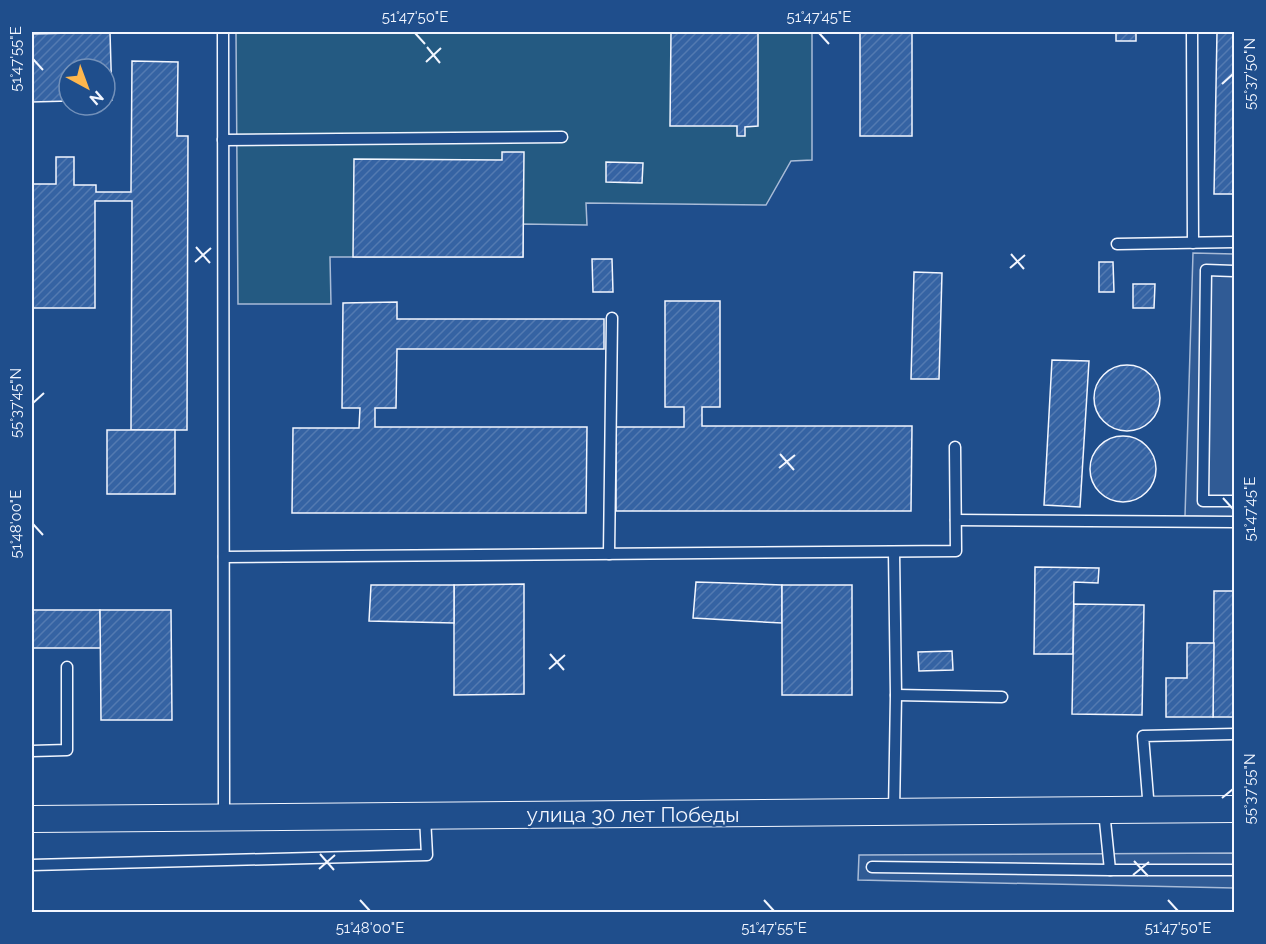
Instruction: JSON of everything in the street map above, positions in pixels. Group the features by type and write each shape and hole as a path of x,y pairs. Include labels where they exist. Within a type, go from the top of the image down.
{"street":[{"name":"улица 30 лет Победы","path":"32,819 1234,809"}],"lane":[{"path":"223,32 224,818"},
{"path":"1192,32 1193,243"},
{"path":"224,140 562,137"},
{"path":"1117,244 1234,242"},
{"path":"1234,271 1206,270 1203,501 1234,501"},
{"path":"609,554 612,318"},
{"path":"224,556 956,551 955,447"},
{"path":"956,520 1234,522"},
{"path":"894,552 896,695 894,813"},
{"path":"32,751 68,750 67,667"},
{"path":"896,695 1002,697"},
{"path":"1149,811 1143,736 1234,734"},
{"path":"1104,811 1110,870"},
{"path":"32,865 427,855 425,816"},
{"path":"872,867 1234,870"}],"shaded area":[{"path":"236,32 812,32 812,160 791,161 766,205 586,203 587,225 523,224 523,257 330,257 331,304 238,304"},
{"path":"1193,253 1234,254 1234,517 1185,516"},
{"path":"1234,853 1234,888 858,880 859,855"}],"building":[{"path":"110,32 111,57 57,57 57,101 32,102 32,34"},
{"path":"671,32 758,32 758,126 745,127 745,136 737,136 737,126 670,126"},
{"path":"860,32 912,32 912,136 860,136"},
{"path":"1116,32 1136,32 1136,41 1116,41"},
{"path":"1217,32 1234,32 1234,194 1214,194"},
{"path":"132,61 178,62 177,136 188,136 187,430 131,430 132,201 95,201 95,308 32,308 32,184 56,184 56,157 74,157 74,185 96,185 96,192 131,192"},
{"path":"502,152 524,152 523,257 353,257 354,159 502,160"},
{"path":"606,162 643,163 642,183 606,182"},
{"path":"592,259 612,259 613,292 593,292"},
{"path":"1099,262 1113,262 1114,292 1099,292"},
{"path":"914,272 942,273 939,379 911,379"},
{"path":"1133,284 1155,284 1154,308 1133,308"},
{"path":"665,301 720,301 720,407 702,407 702,426 912,426 911,511 616,511 616,427 684,427 684,407 665,407"},
{"path":"397,302 397,319 604,319 604,349 397,349 396,408 375,408 375,427 587,427 586,513 292,513 293,428 359,428 360,408 342,408 343,303"},
{"path":"1052,360 1089,361 1080,507 1044,505"},
{"path":"1127,365 1140,368 1150,375 1157,385 1160,398 1157,411 1150,421 1140,428 1127,431 1114,428 1104,421 1097,411 1094,398 1097,385 1104,375 1114,368"},
{"path":"107,430 175,430 175,494 107,494"},
{"path":"1123,436 1136,439 1146,446 1153,456 1156,469 1153,482 1146,492 1136,499 1123,502 1110,499 1100,492 1093,482 1090,469 1093,456 1100,446 1110,439"},
{"path":"1035,567 1099,568 1098,583 1074,582 1073,654 1034,654"},
{"path":"696,582 782,585 782,623 693,618"},
{"path":"524,584 524,694 454,695 454,585"},
{"path":"371,585 454,585 454,623 369,621"},
{"path":"782,585 852,585 852,695 782,695"},
{"path":"1214,591 1234,591 1234,717 1213,717"},
{"path":"1074,604 1144,605 1142,715 1072,714"},
{"path":"32,610 100,610 101,648 32,648"},
{"path":"100,610 171,610 172,720 101,720"},
{"path":"1187,643 1214,643 1213,717 1166,717 1166,678 1187,678"},
{"path":"952,651 953,670 919,671 918,652"}]}
